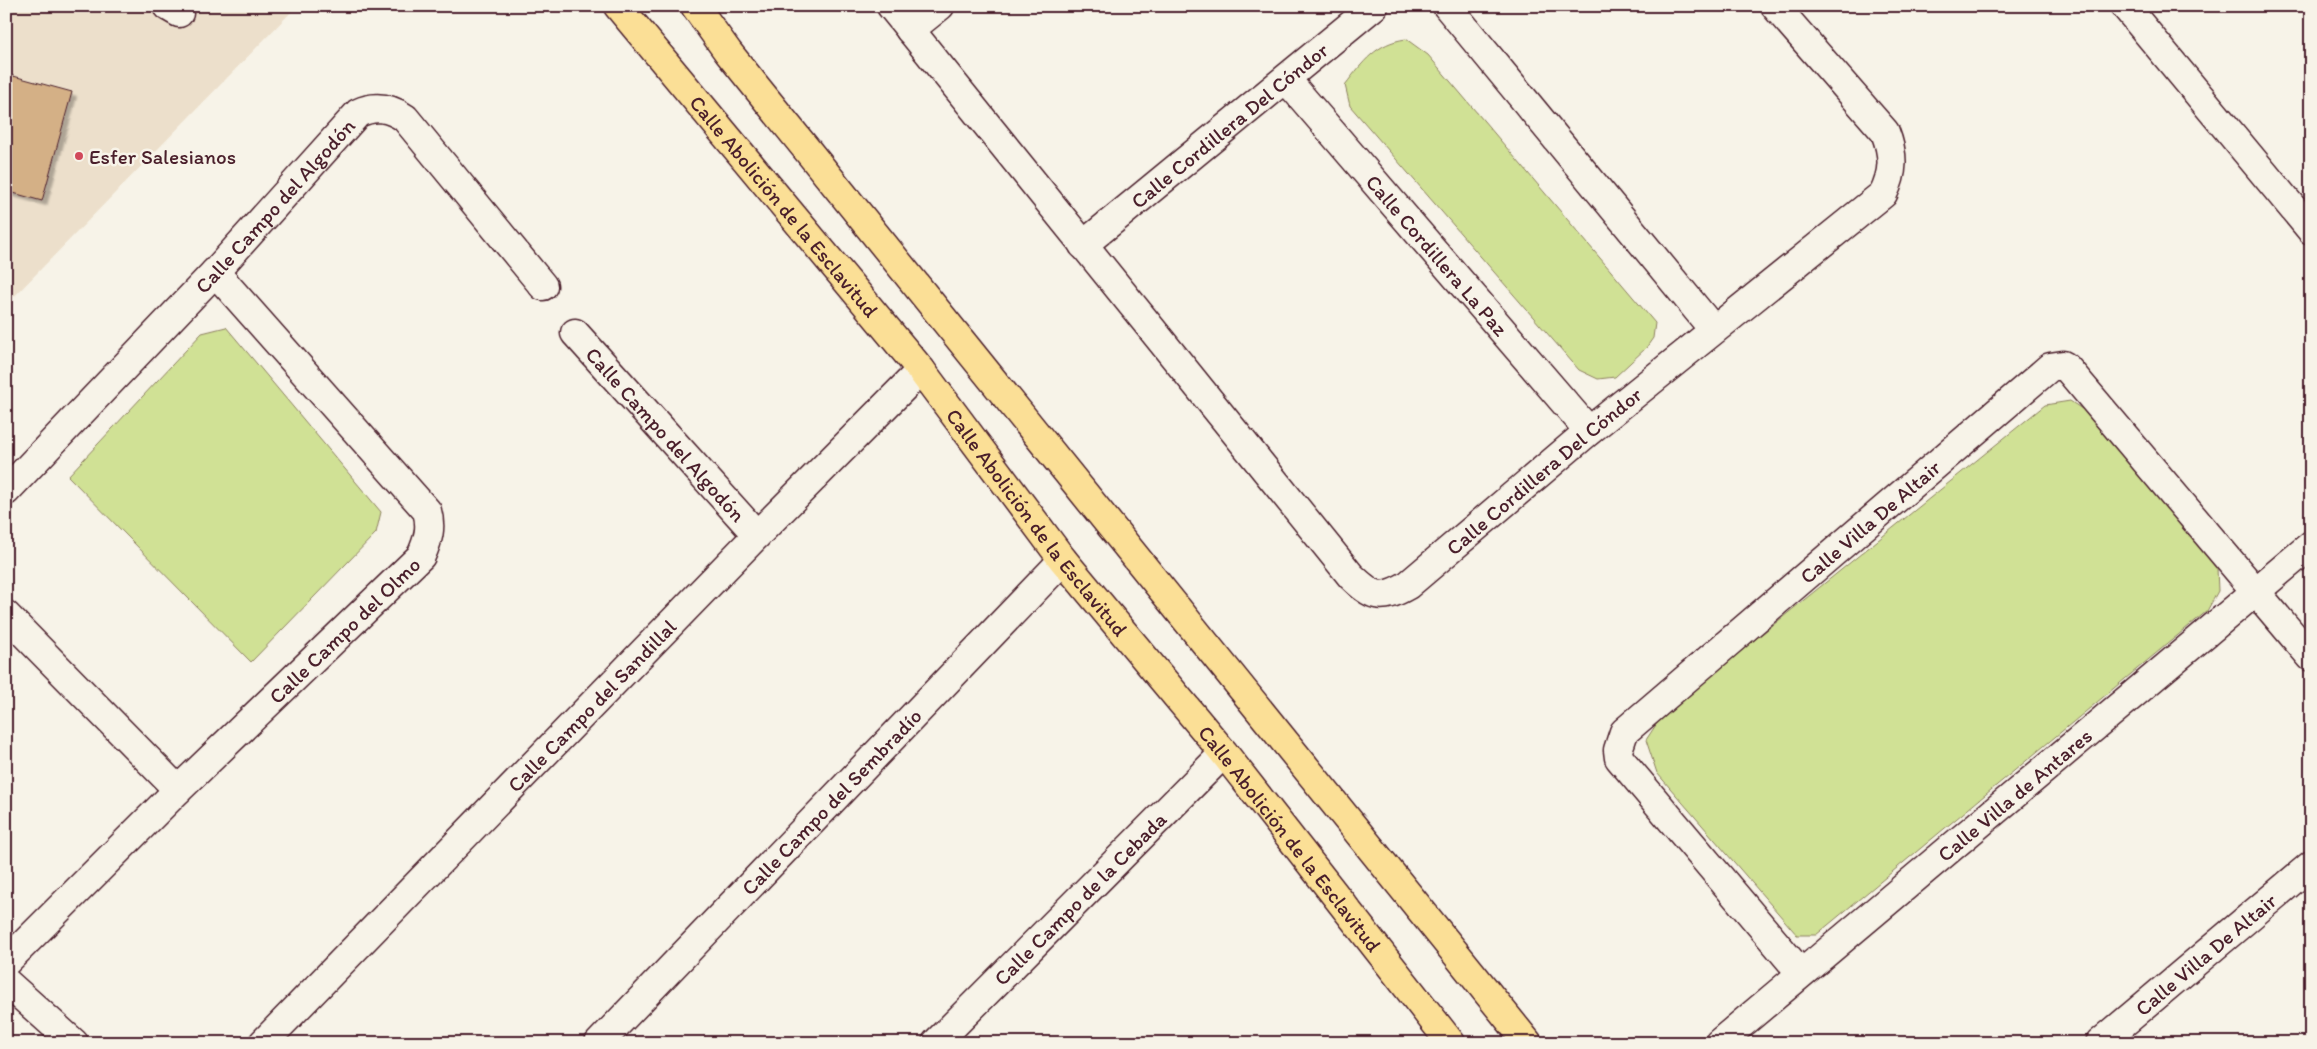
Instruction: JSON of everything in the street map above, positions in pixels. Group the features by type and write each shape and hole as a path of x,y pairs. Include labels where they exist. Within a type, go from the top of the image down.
{"main road":[{"name":"Calle Abolición de la Esclavitud","path":"618,6 921,370 1063,560 1224,754 1451,1043"},
{"path":"695,6 747,76 1528,1043"}],"street":[{"name":"Calle Cordillera Del Cóndor","path":"891,6 1351,576 1372,594 1381,596 1392,594 1408,585 1589,431 1882,194 1891,177 1892,162 1890,146 1885,132 1775,6"},
{"path":"910,30 940,6"},
{"name":"Calle Cordillera Del Cóndor","path":"1084,245 1374,6"},
{"path":"1447,6 1713,329"},
{"path":"2125,6 2311,230"},
{"name":"Calle Cordillera La Paz","path":"1286,79 1589,431"},
{"name":"Calle Campo del Algodón","path":"6,491 215,272 358,114 369,108 380,108 397,113 413,127 543,286"},
{"name":"Calle Campo del Olmo","path":"6,962 178,790 421,556 431,525 427,511 215,272"},
{"name":"Calle Campo del Algodón","path":"575,334 756,534"},
{"name":"Calle Villa De Altair","path":"1800,972 1619,758 1620,739 1624,732 2050,368 2063,365 2067,368 2311,657"},
{"name":"Calle Campo del Sandillal","path":"263,1043 756,534 921,370"},
{"name":"Calle Villa de Antares","path":"1719,1043 1800,972 2311,545"},
{"name":"Calle Campo del Sembradío","path":"599,1043 1063,560"},
{"path":"6,615 178,790"},
{"name":"Calle Campo de la Cebada","path":"936,1043 1224,754"},
{"name":"Calle Villa De Altair","path":"2100,1043 2311,865"},
{"path":"6,982 74,1043"}],"shaded area":[{"name":"Esfer Salesianos","path":"6,6 297,6 6,305"}],"green space":[{"path":"1406,39 1428,55 1655,323 1653,338 1646,348 1615,377 1598,379 1579,370 1350,106 1345,85 1358,69 1378,49"},
{"path":"226,327 381,512 376,533 251,662 68,476 202,333"},
{"path":"2070,401 2106,425 2217,568 2218,591 2207,611 1816,935 1797,935 1657,773 1646,740 1663,714 2045,405"}],"building":[{"path":"6,74 72,92 42,201 6,191"}],"place":[{"name":"Esfer Salesianos","path":"79,156"}]}
